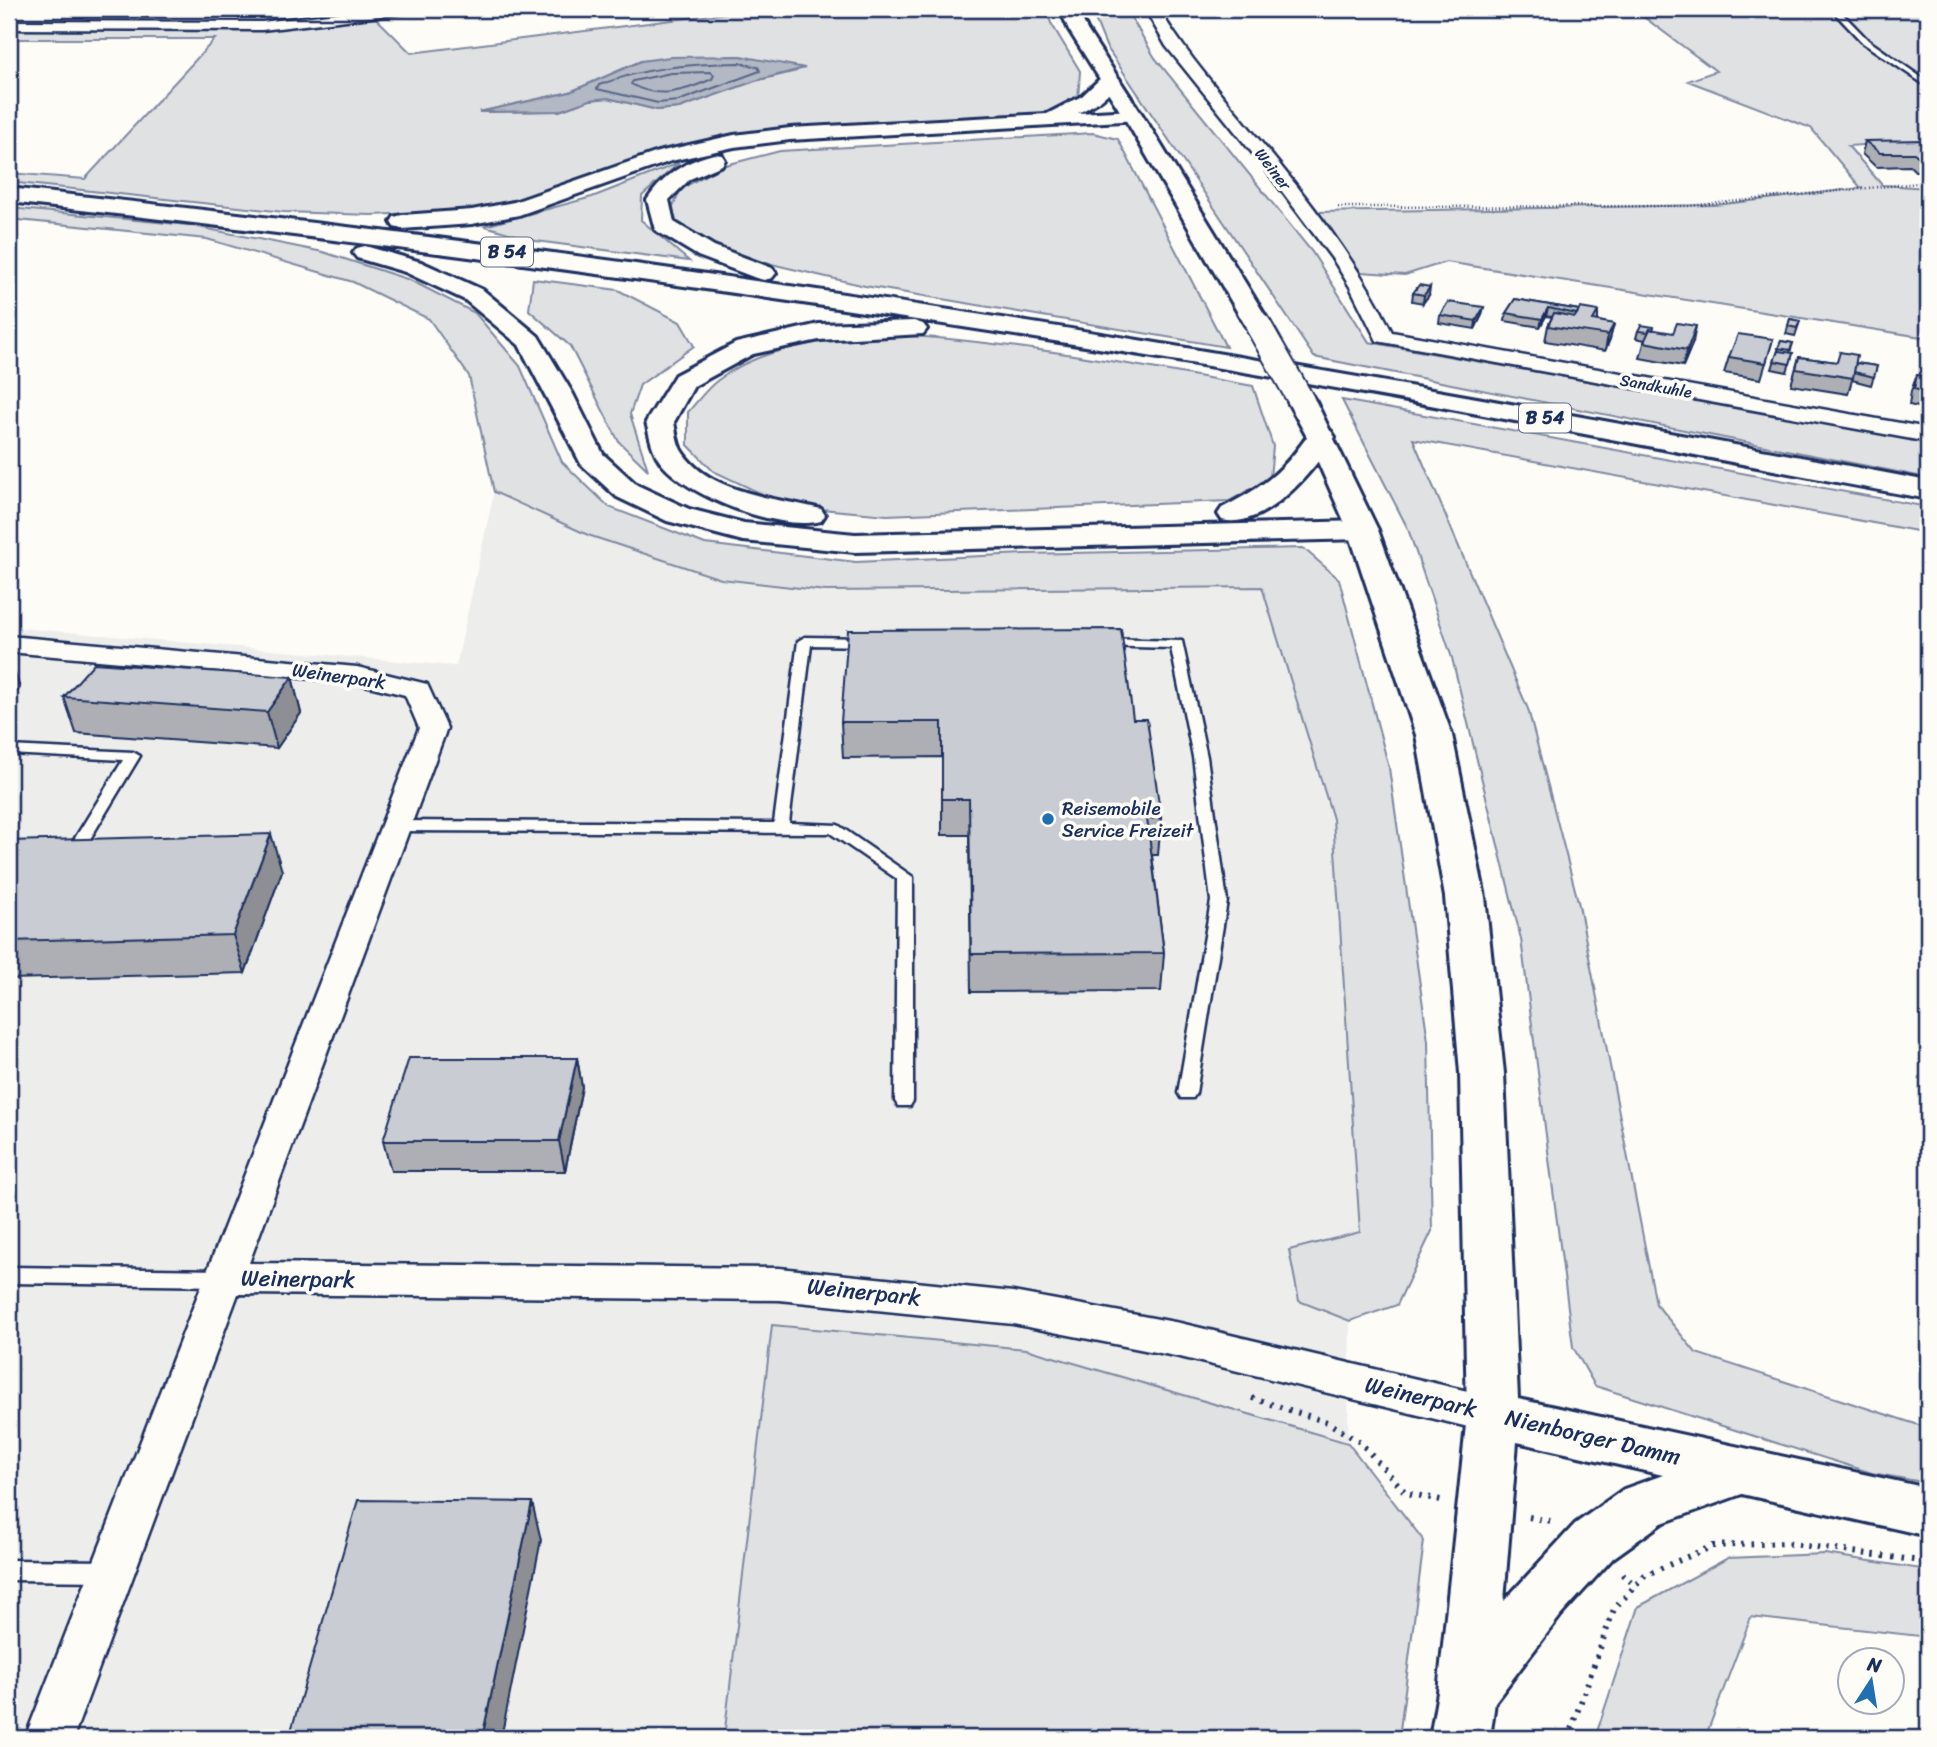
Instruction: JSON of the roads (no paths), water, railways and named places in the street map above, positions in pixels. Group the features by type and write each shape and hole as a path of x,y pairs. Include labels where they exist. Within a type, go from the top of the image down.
{"main road":[{"path":"1069,9 1078,30 1258,325 1321,437 1358,519 1434,736 1465,897 1482,1073 1493,1415"},
{"path":"1041,122 1089,100 1101,92 1110,80"},
{"path":"178,212 379,223 472,217 519,208 665,156 734,141 789,134 1041,122 1136,122"},
{"path":"835,299 706,251 663,225 658,200 668,184 689,169 729,154 832,141 1136,122"},
{"name":"B 54","path":"9,195 178,212 525,255 835,299 1373,388 1928,490"},
{"path":"178,212 357,251 413,267 474,295 529,341 591,458 627,491 678,515 717,526 743,532 855,543 1358,519"},
{"path":"1046,333 929,328 820,332 746,348 684,381 660,422 671,457 709,488 773,511 898,524 1233,514 1358,519"},
{"path":"1233,514 1279,491 1306,464 1321,437"},
{"name":"Nienborger Damm","path":"1463,1715 1493,1415 1928,1512"},
{"path":"1463,1715 1541,1597 1588,1548 1643,1506 1741,1471"}],"street":[{"path":"9,25 261,26 405,9"},
{"name":"Weiner","path":"1152,9 1171,43 1302,207 1360,287 1384,337"},
{"name":"Sandkuhle","path":"1384,337 1928,435"},
{"name":"Weinerpark","path":"9,644 358,675 417,690 433,728 49,1738"},
{"name":"Weinerpark","path":"224,1278 779,1283 1013,1308 1180,1340 1493,1415"}],"lane":[{"path":"1834,9 1842,20 1889,60 1928,85"},
{"path":"781,828 805,641 888,642"},
{"path":"1080,643 1177,644 1200,757 1219,901 1187,1093"},
{"path":"9,750 133,756 70,860 58,860"},
{"path":"396,826 834,828 905,877 904,1101"},
{"path":"9,1275 224,1278"},
{"path":"9,1570 113,1571"}],"water":[{"path":"740,56 805,68 755,81 679,108 657,110 608,98 590,100 559,111 479,112 570,92 641,61 670,57"}],"place":[{"name":"Reisemobile Service Freizeit","path":"1048,819"}]}
